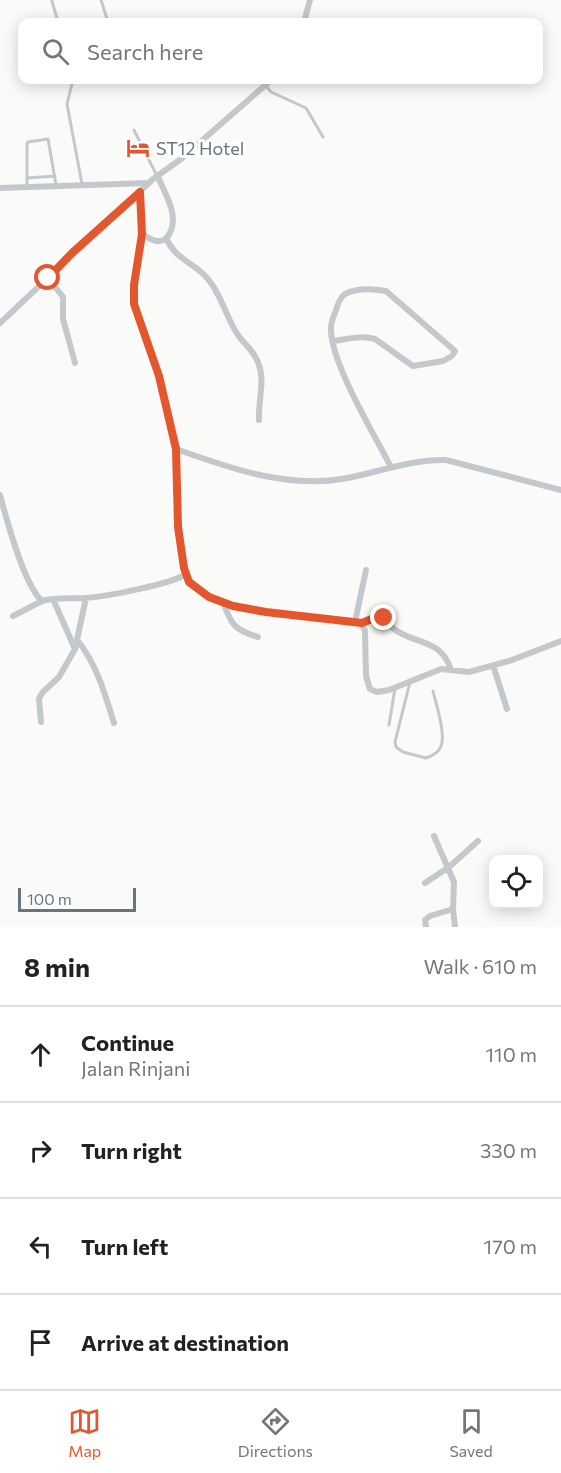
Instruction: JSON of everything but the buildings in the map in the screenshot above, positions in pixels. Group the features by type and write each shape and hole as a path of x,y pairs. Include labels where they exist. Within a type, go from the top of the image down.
{"street":[{"path":"305,18 310,0"},
{"path":"0,322 148,183 181,159 261,84"},
{"path":"142,234 160,241 166,238 173,224 172,213 157,175"},
{"path":"0,188 148,183"},
{"path":"140,192 142,234 134,285 134,304 159,376 176,449 178,527 189,582 209,597 266,612 358,622 384,618 393,629 436,647 448,662 451,670"},
{"path":"166,238 174,253 207,278 236,332 256,358 260,367 261,385 259,420"},
{"path":"48,278 63,297 63,319 75,363"},
{"path":"333,340 369,337 413,366 443,361 454,354 450,346 386,291 372,289 346,294 340,299 331,327 333,340 354,396 391,467"},
{"path":"176,449 236,471 299,481 341,479 427,459 446,460 561,490"},
{"path":"0,495 11,533 33,591 42,601"},
{"path":"366,570 358,622 365,631 365,665 370,689 373,691 382,692 395,688 433,671 469,672 561,641"},
{"path":"13,616 42,601 86,598 133,590 179,578 186,574"},
{"path":"41,722 39,699 42,693 59,677 75,649 86,598"},
{"path":"53,599 75,649"},
{"path":"222,602 237,630 258,637"},
{"path":"78,641 90,655 114,723"},
{"path":"493,665 507,709"},
{"path":"434,836 454,882 455,927"},
{"path":"425,883 449,867 478,841"},
{"path":"426,927 425,920 430,916 453,909"}],"lane":[{"path":"101,0 107,18"},
{"path":"52,1 57,18"},
{"path":"73,84 67,104 83,186"},
{"path":"265,84 271,92 306,108 323,137"},
{"path":"134,130 157,175"},
{"path":"27,187 27,144 46,139 49,140 57,186"},
{"path":"27,178 55,176"},
{"path":"410,681 395,742 396,747 403,752 426,758 442,745 441,727 433,691"},
{"path":"389,724 395,688"}],"place":[{"name":"ST12 Hotel","path":"138,148"}],"route":[{"path":"48,278 72,253 140,192 142,234 134,285 134,304 159,376 176,449 178,527 184,568 189,582 209,597 233,606 362,623 374,618 384,618"}]}
